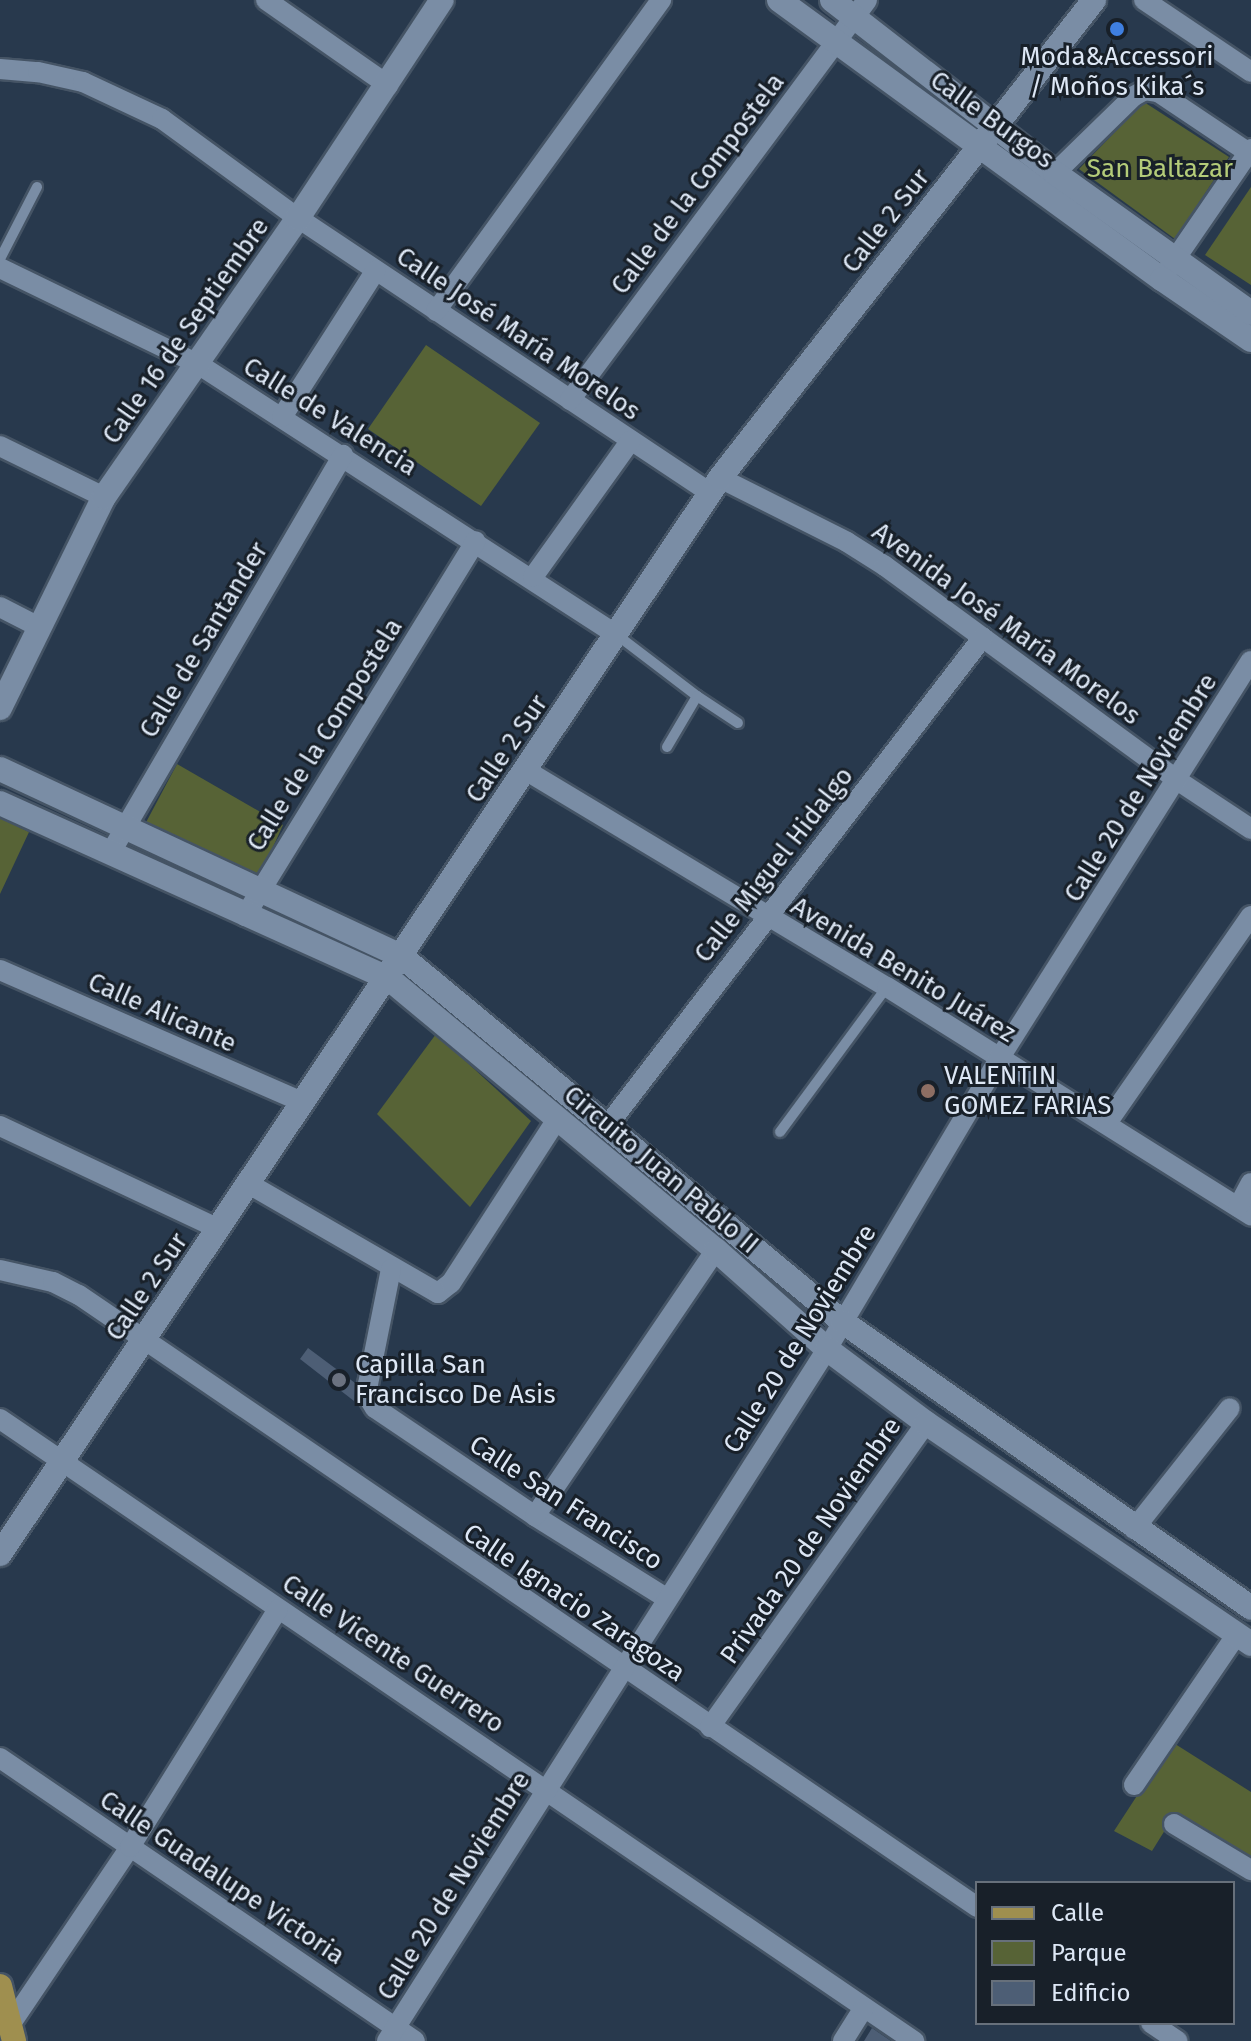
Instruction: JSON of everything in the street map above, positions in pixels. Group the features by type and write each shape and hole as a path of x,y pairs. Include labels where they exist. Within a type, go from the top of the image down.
{"main road":[{"name":"Calle 16 de Septiembre","path":"0,708 104,497 298,218 442,0"},
{"name":"Calle Burgos","path":"779,0 981,146 1168,270 1251,313"},
{"name":"Calle Burgos","path":"832,0 861,8 1251,340"},
{"name":"Calle 2 Sur","path":"0,1554 527,771 715,485 1094,0"},
{"name":"Circuito Juan Pablo II","path":"0,769 401,956 843,1322 1134,1529 1250,1606"},
{"name":"Circuito Juan Pablo II","path":"0,803 388,978 556,1121 716,1250 827,1349 926,1423 1244,1639"},
{"path":"0,1986 12,2033"}],"street":[{"path":"266,0 388,85"},
{"path":"436,311 661,0"},
{"path":"1144,0 1251,72"},
{"name":"Calle de la Compostela","path":"570,400 861,8"},
{"name":"Calle José María Morelos","path":"0,69 38,72 83,82 124,98 162,119 298,218 570,400 631,440 715,485"},
{"path":"1055,173 1134,96 1145,90 1158,92 1250,151 1168,270"},
{"name":"Calle de Valencia","path":"0,268 198,364 533,577 617,635"},
{"path":"282,417 376,270"},
{"path":"533,577 631,440"},
{"path":"0,446 104,497"},
{"name":"Calle de Santander","path":"111,852 343,455"},
{"name":"Avenida José María Morelos","path":"715,485 847,542 983,637 1177,780 1251,829"},
{"name":"Calle de la Compostela","path":"245,916 476,541"},
{"path":"0,607 39,627"},
{"name":"Calle Miguel Hidalgo","path":"608,1125 983,637"},
{"name":"Calle 20 de Noviembre","path":"391,2034 827,1349 999,1059 1251,661"},
{"name":"Avenida Benito Juárez","path":"527,771 887,987 1245,1211"},
{"path":"1107,1123 1251,916"},
{"name":"Calle Alicante","path":"0,970 304,1103"},
{"path":"249,1184 430,1291 446,1291 556,1121"},
{"path":"0,1126 219,1229"},
{"path":"1245,1211 1251,1183"},
{"path":"535,1516 716,1250"},
{"name":"Calle San Francisco","path":"391,1269 368,1397 375,1408 535,1516 666,1598"},
{"name":"Calle Ignacio Zaragoza","path":"0,1270 67,1288 975,1906"},
{"path":"1134,1529 1230,1408"},
{"name":"Calle Vicente Guerrero","path":"0,1419 547,1788 914,2041"},
{"name":"Privada 20 de Noviembre","path":"710,1727 926,1423"},
{"path":"12,2033 278,1609"},
{"path":"1134,1785 1244,1639"},
{"name":"Calle Guadalupe Victoria","path":"0,1758 391,2034 415,2041"},
{"path":"1174,1824 1251,1870"},
{"path":"843,2041 864,2008"},
{"path":"1154,2025 1178,2041"}],"lane":[{"path":"0,259 37,187"},
{"path":"617,635 738,723"},
{"path":"667,747 697,696"},
{"path":"780,1132 887,987"}],"green space":[{"name":"San Baltazar","path":"1144,102 1229,157 1175,239 1079,169"},
{"path":"1251,187 1251,285 1205,255"},
{"path":"426,345 540,423 481,506 368,429"},
{"path":"177,764 283,825 258,880 143,828"},
{"path":"0,818 29,832 0,894"},
{"path":"436,1034 531,1121 470,1207 377,1114"},
{"path":"1172,1742 1251,1792 1251,1859 1175,1814 1152,1851 1114,1831"}],"building":[{"name":"Capilla San Francisco De Asis","path":"308,1348 355,1383 354,1401 300,1359"},
{"path":"872,2028 891,2041 864,2041"}],"place":[{"name":"Moda&Accessori / Moños Kika´s","path":"1117,29"},
{"name":"VALENTIN GOMEZ FARIAS","path":"928,1091"},
{"name":"Capilla San Francisco De Asis","path":"339,1380"}]}
